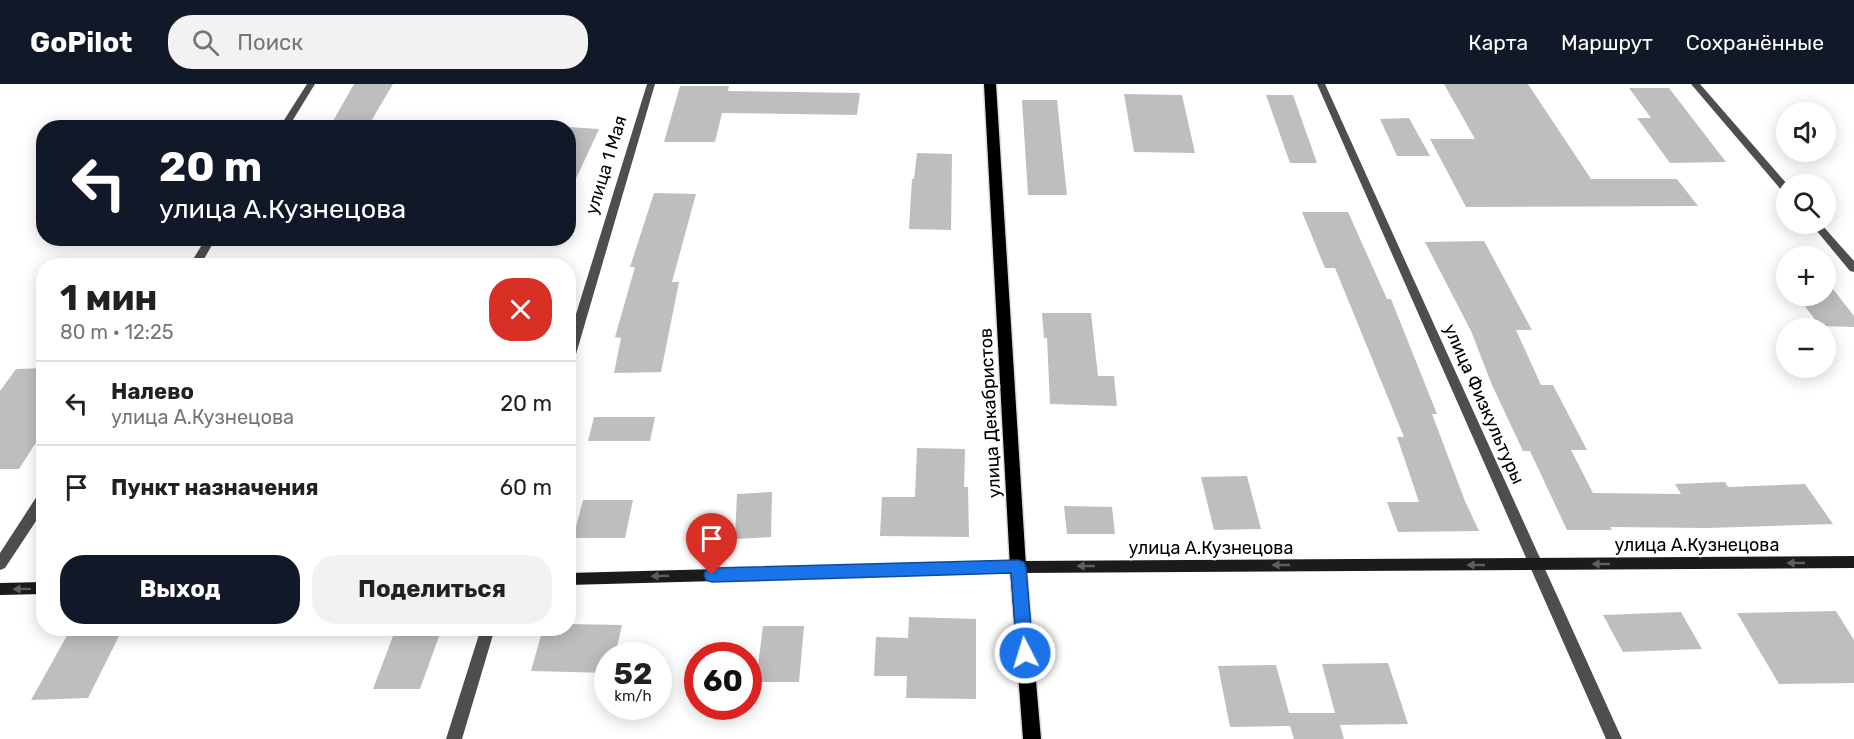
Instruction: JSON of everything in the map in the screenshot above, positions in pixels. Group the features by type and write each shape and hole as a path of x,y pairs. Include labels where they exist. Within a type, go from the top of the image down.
{"main road":[{"name":"улица Декабристов","path":"990,84 1018,567 1032,739"},
{"name":"улица А.Кузнецова","path":"576,579 1018,567 1854,562"},
{"path":"0,589 36,588"}],"street":[{"path":"288,120 311,84"},
{"name":"улица 1 Мая","path":"576,334 651,84"},
{"name":"улица Физкультуры","path":"1321,84 1614,739"},
{"path":"1695,84 1776,178"},
{"path":"1825,234 1854,268"},
{"path":"0,564 36,509"},
{"path":"454,739 486,636"}],"building":[{"path":"354,84 393,84 372,120 334,120"},
{"path":"1444,84 1528,84 1591,179 1677,179 1698,206 1466,207 1430,139 1475,139"},
{"path":"680,86 729,86 728,91 860,93 857,115 722,113 715,142 664,142"},
{"path":"1629,88 1669,88 1726,162 1670,163 1637,118 1651,118"},
{"path":"1124,94 1182,95 1195,153 1134,152"},
{"path":"1266,95 1293,95 1317,163 1290,163"},
{"path":"1022,100 1057,100 1067,195 1028,195"},
{"path":"1409,118 1430,156 1397,156 1380,119"},
{"path":"576,128 599,129 576,179"},
{"path":"917,153 952,154 951,230 909,229 912,179 914,179"},
{"path":"654,193 696,194 672,282 679,282 661,372 614,373 621,338 615,337 635,267 630,267"},
{"path":"1302,212 1348,212 1387,299 1391,299 1437,414 1432,414 1465,501 1479,531 1398,532 1387,502 1419,502 1397,437 1404,437 1335,268 1325,268"},
{"path":"1484,241 1532,330 1516,330 1541,385 1553,385 1587,450 1571,450 1593,493 1681,494 1675,484 1725,482 1728,487 1805,484 1833,524 1707,528 1610,527 1612,530 1567,530 1530,451 1523,451 1492,385 1471,331 1425,242"},
{"path":"1836,293 1854,316 1854,327 1836,326 1836,318 1814,318 1805,306 1836,306"},
{"path":"1042,313 1091,313 1098,376 1114,376 1117,406 1050,404 1047,338 1044,338"},
{"path":"36,368 36,442 19,469 0,469 0,391 16,369"},
{"path":"594,417 655,417 650,441 588,441"},
{"path":"917,448 965,449 964,487 968,487 969,537 880,536 882,497 915,497"},
{"path":"1247,476 1261,529 1214,530 1201,477"},
{"path":"772,492 771,537 735,539 737,494"},
{"path":"583,500 633,500 625,538 576,538 576,527"},
{"path":"1064,506 1112,507 1115,534 1067,534"},
{"path":"1836,611 1854,640 1854,683 1779,684 1737,613"},
{"path":"1681,612 1702,649 1623,652 1603,615"},
{"path":"909,617 976,619 976,699 906,698 907,676 874,676 876,637 908,638"},
{"path":"576,624 622,625 618,642 594,642 594,673 531,671 541,636 576,636"},
{"path":"763,626 804,626 799,682 762,682"},
{"path":"67,636 119,636 88,698 31,700"},
{"path":"393,636 439,636 420,689 373,689"},
{"path":"1388,663 1408,724 1340,725 1344,739 1294,739 1290,726 1230,727 1218,666 1276,665 1289,713 1335,713 1322,664"}],"route":[{"path":"712,575 1018,567 1025,653"}]}
